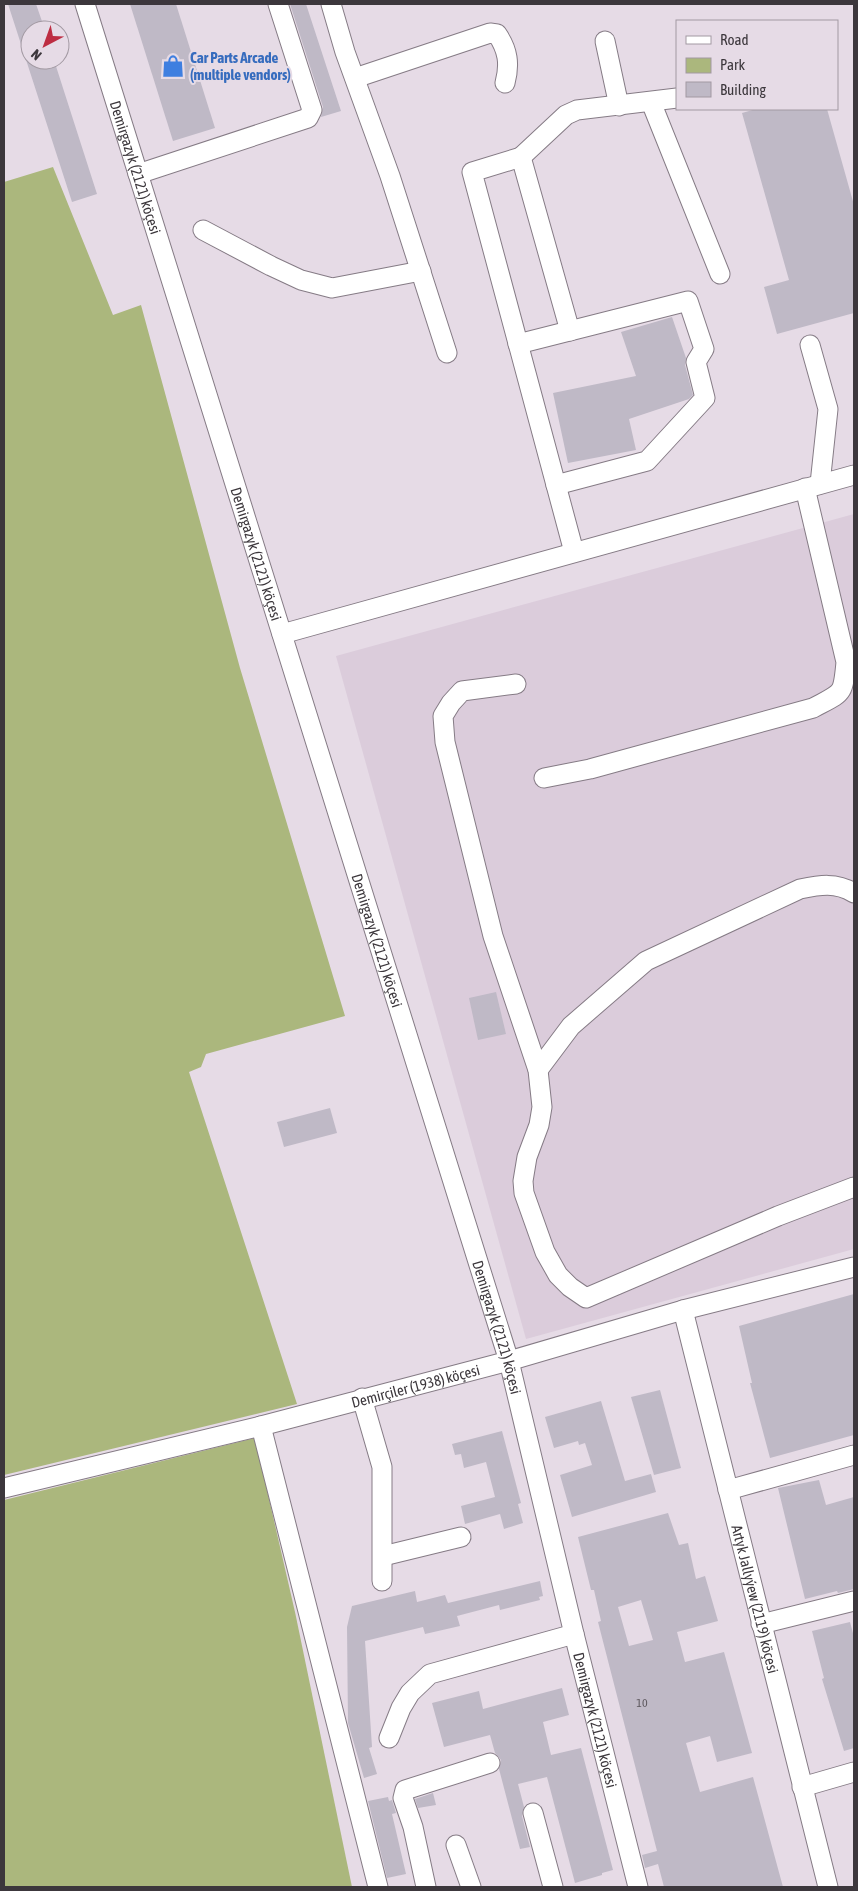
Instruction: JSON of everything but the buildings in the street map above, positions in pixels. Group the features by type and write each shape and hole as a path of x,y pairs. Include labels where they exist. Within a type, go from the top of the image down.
{"street":[{"name":"Demirgazyk (2121) köçesi","path":"84,4 510,1361 574,1634 638,1887"},
{"path":"138,174 308,118 312,110 278,4"},
{"path":"331,4 390,176 447,353"},
{"path":"355,78 490,33 497,34 506,48 508,67 505,83"},
{"path":"605,41 618,106"},
{"path":"574,552 472,172 522,157 566,115 577,110 676,98"},
{"path":"651,102 720,274"},
{"path":"522,157 570,331"},
{"path":"204,230 301,280 332,288 421,271"},
{"path":"518,344 688,301 704,349 696,362 705,398 647,461 556,485"},
{"path":"544,778 590,769 814,708 837,696 844,687 846,662 813,486 828,409 810,345"},
{"path":"282,634 854,474"},
{"path":"516,684 462,691 443,716 444,742 493,936 538,1070 542,1107 539,1124 526,1157 522,1181 524,1193 545,1252 558,1275 570,1287 586,1298 612,1289 778,1216 854,1187"},
{"path":"538,1070 571,1026 646,961 800,889 824,884 844,886 854,893"},
{"name":"Demirçiler (1938) köçesi","path":"4,1488 261,1426 362,1398 510,1361 684,1310 854,1267"},
{"name":"Artyk Jallyýew (2119) köçesi","path":"684,1310 828,1887"},
{"path":"362,1398 382,1467 382,1581"},
{"path":"261,1426 378,1887"},
{"path":"728,1490 854,1455"},
{"path":"383,1556 461,1537"},
{"path":"761,1624 854,1601"},
{"path":"389,1738 401,1708 410,1693 430,1674 574,1634"},
{"path":"426,1887 403,1798 405,1790 490,1763"},
{"path":"802,1787 854,1772"},
{"path":"533,1813 553,1887"},
{"path":"456,1845 471,1887"}],"shaded area":[{"path":"854,514 854,1249 526,1339 336,656"}],"green space":[{"path":"53,167 113,315 141,305 240,668 345,1016 206,1054 201,1067 189,1072 297,1404 4,1475 4,182"},
{"path":"255,1438 295,1612 352,1887 4,1887 4,1500"}],"place":[{"name":"Car Parts Arcade (multiple vendors)","path":"173,66"}]}
